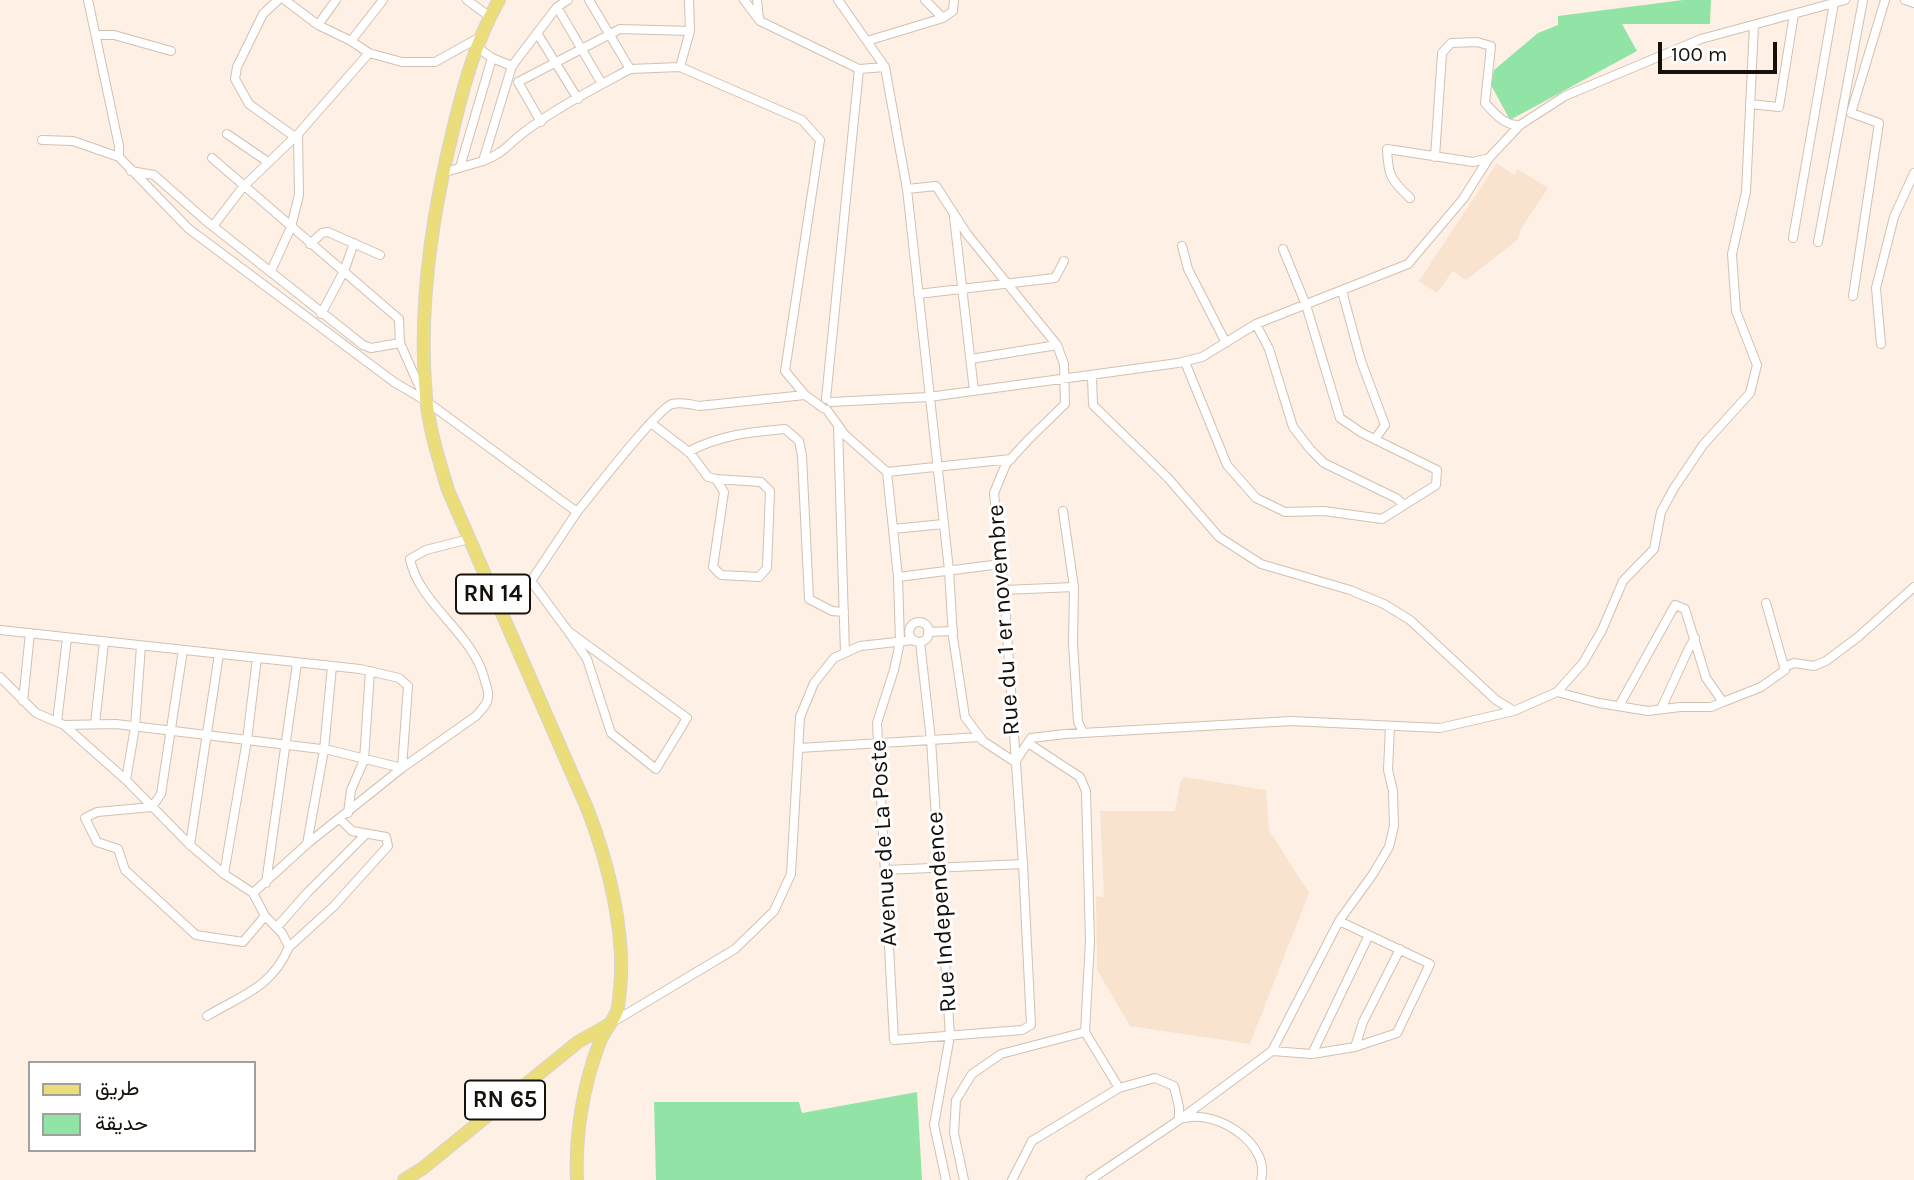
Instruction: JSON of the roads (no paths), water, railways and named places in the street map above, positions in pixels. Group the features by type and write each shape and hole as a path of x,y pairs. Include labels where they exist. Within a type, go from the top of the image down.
{"main road":[{"name":"RN 14","path":"499,0 478,42 462,91 442,173 426,280 423,356 426,401 435,449 448,490 598,836 617,923 622,968 617,1011 608,1025 592,1066 581,1112 577,1180"},
{"name":"RN 65","path":"407,1179 578,1042 608,1025"}],"street":[{"path":"88,0 119,146 119,157"},
{"path":"278,0 263,14 237,67 235,79 249,104 297,136"},
{"path":"285,0 318,25 369,53 402,62 435,62 478,42 492,58 512,66"},
{"path":"318,25 336,0"},
{"path":"351,41 383,0"},
{"path":"467,0 490,17"},
{"path":"483,161 512,66 557,7 568,0"},
{"path":"589,0 630,69"},
{"path":"680,68 690,31 689,0"},
{"path":"744,0 760,22 859,69 885,68"},
{"path":"757,0 760,22"},
{"path":"838,0 885,68 907,189 949,570 953,631 965,717 980,737 1015,762 1031,738 1291,721 1440,728 1514,710 1558,692 1583,663 1602,631 1623,581 1654,549 1661,512 1674,488 1703,445 1750,393 1757,365 1736,312 1732,254 1746,192 1754,25"},
{"path":"925,0 943,18"},
{"path":"867,41 943,18 953,11 954,0"},
{"path":"442,173 501,154 541,122 630,69 680,68 802,120 820,140 785,371 805,395 827,405 929,397 1092,376 1202,358 1256,324 1408,264 1463,199 1489,158 1520,125 1565,96 1701,39 1845,0"},
{"path":"1818,242 1863,0"},
{"path":"1853,296 1879,123 1851,113 1885,0"},
{"path":"1905,0 1914,3"},
{"path":"1793,238 1834,3"},
{"path":"557,7 602,84"},
{"path":"1750,104 1779,107 1794,14"},
{"path":"541,122 518,82 620,29 690,31"},
{"path":"537,33 578,99"},
{"path":"97,35 114,35 171,51"},
{"path":"1435,157 1442,53 1451,43 1477,42 1491,46 1485,103 1511,126 1520,125"},
{"path":"213,226 243,187 297,136 369,53"},
{"path":"460,167 492,58"},
{"path":"859,69 827,405 845,435 887,472 1011,459"},
{"path":"227,134 268,162"},
{"path":"271,271 291,227 299,195 297,136"},
{"path":"42,140 73,141 119,157 189,229 394,382 426,401 577,512"},
{"path":"1410,198 1392,181 1387,149 1473,162 1489,158"},
{"path":"212,158 399,318 400,343 426,401"},
{"path":"131,171 154,175 321,314 363,345 371,348 400,343"},
{"path":"1881,344 1876,288 1894,217 1914,173"},
{"name":"Rue du 1 er novembre","path":"907,189 936,186 967,234 1057,345 1064,364 1065,404 1011,459 994,493 1004,590 1031,1025"},
{"path":"954,214 974,391"},
{"path":"310,244 322,233 328,232 380,255"},
{"path":"321,314 344,271 354,243"},
{"path":"1182,246 1188,269 1226,343"},
{"path":"1185,362 1227,465 1256,499 1285,512 1324,511 1382,519 1436,485 1437,471 1340,418 1306,305 1283,249"},
{"path":"918,294 1055,278 1065,261"},
{"path":"1342,291 1361,361 1385,425 1375,439"},
{"path":"1256,324 1269,349 1293,427 1310,449 1324,463 1396,498 1404,505"},
{"path":"971,359 1057,345"},
{"path":"1092,376 1093,405 1168,478 1219,537 1261,564 1350,590 1384,604 1410,620 1496,700 1514,710"},
{"path":"568,631 687,718 656,769 611,733 587,659 531,581 577,512 651,423 670,405 699,405 805,395"},
{"path":"651,423 688,452 708,477 716,480 761,482 770,491 767,568 759,577 721,575 713,567 724,492 716,480"},
{"path":"838,426 845,653"},
{"path":"688,452 703,444 736,434 785,429 799,441 809,599 832,611 844,612"},
{"name":"Avenue de La Poste","path":"887,472 898,577 900,642 877,723 894,1040 1022,1030 1031,1025"},
{"path":"1063,511 1074,587 1073,643 1078,722 1083,733"},
{"path":"893,529 943,524"},
{"path":"253,893 402,768 476,716 485,705 488,696 483,671 462,636 420,585 413,574 410,559 426,550 469,539"},
{"path":"898,577 1001,564"},
{"path":"1004,590 1074,587"},
{"path":"1784,667 1794,663 1814,666 1826,661 1913,590"},
{"path":"1558,692 1648,710 1711,707 1761,687 1785,670 1766,603"},
{"path":"1619,706 1675,605 1685,609 1706,678 1723,702"},
{"path":"608,1025 735,949 774,911 791,874 800,717 814,682 834,659 860,646 917,641 927,637 924,624 915,623 911,627 909,633 917,641"},
{"path":"0,630 332,666 399,678 408,686 402,768"},
{"path":"928,632 953,631"},
{"path":"23,701 30,634"},
{"path":"60,723 67,638"},
{"path":"1661,709 1695,638"},
{"name":"Rue Independence","path":"917,641 931,740 950,1036 934,1125 946,1180"},
{"path":"95,724 104,642"},
{"path":"126,780 135,727 141,646"},
{"path":"152,807 161,794 183,650"},
{"path":"190,845 219,654"},
{"path":"224,874 247,740 257,658"},
{"path":"266,883 297,663"},
{"path":"307,845 324,750 332,666"},
{"path":"207,1016 267,982 282,964 289,947 334,906 388,846 386,838 352,831 344,816 351,790 364,760 370,671"},
{"path":"0,677 36,713 60,723 126,780 190,845 224,874 253,893 265,916 277,927 289,947"},
{"path":"60,723 135,727 287,745 324,750 402,768"},
{"path":"1090,1180 1179,1120 1272,1051 1339,921 1389,847 1394,826 1393,792 1388,770 1390,726"},
{"path":"799,748 980,737"},
{"path":"1028,743 1080,777 1086,791 1090,941 1085,1032 1119,1088"},
{"path":"152,807 97,812 85,818 97,842 117,849 125,870 196,935 243,942 265,916"},
{"path":"277,927 366,834"},
{"path":"885,870 1023,864"},
{"path":"1272,1051 1311,1054 1355,1046 1397,1033 1430,964 1339,921"},
{"path":"1311,1054 1369,935"},
{"path":"1355,1046 1363,1021 1400,949"},
{"path":"964,1180 954,1133 956,1100 972,1074 1002,1054 1085,1032"},
{"path":"1012,1180 1032,1141 1119,1088 1155,1079 1174,1086 1179,1120"},
{"path":"1179,1120 1201,1116 1221,1123 1245,1138 1256,1151 1263,1172 1261,1180"}]}
